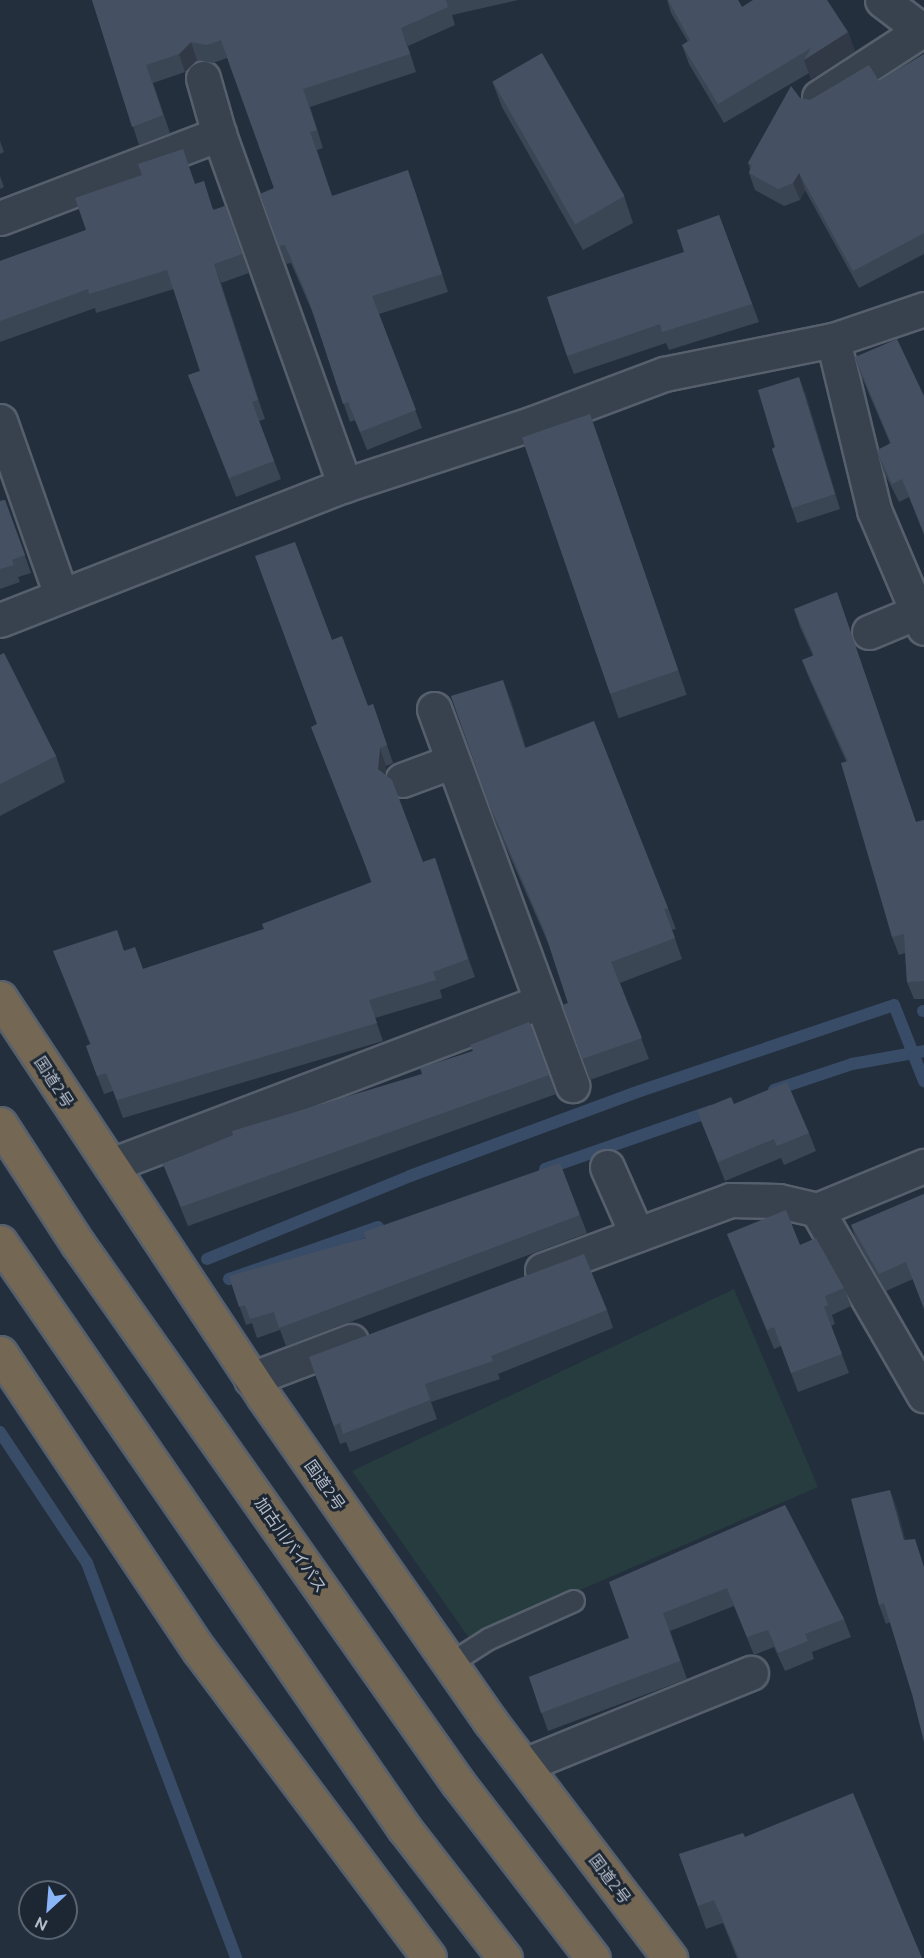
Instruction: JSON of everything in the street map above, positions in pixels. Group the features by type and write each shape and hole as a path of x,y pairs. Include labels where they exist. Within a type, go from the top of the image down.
{"highway":[{"name":"国道2号","path":"0,998 251,1379 450,1664 670,1958"},
{"name":"加古川バイパス","path":"0,1124 78,1244 458,1782 593,1958"},
{"path":"0,1242 404,1828 505,1958"},
{"path":"0,1353 199,1650 429,1958"}],"street":[{"path":"815,99 923,31 882,0"},
{"path":"203,78 219,134 345,485"},
{"path":"0,219 219,134"},
{"path":"0,620 345,485 664,374 833,340 924,309"},
{"path":"833,340 874,510 920,620 869,633"},
{"path":"0,422 61,595"},
{"path":"434,709 572,1085"},
{"path":"402,780 453,760"},
{"path":"111,1165 541,1002"},
{"path":"514,1281 730,1200 779,1201 817,1210 924,1166"},
{"path":"607,1167 638,1234"},
{"path":"817,1210 924,1395"},
{"path":"251,1379 379,1330"},
{"path":"524,1765 751,1673"}],"lane":[{"path":"450,1664 489,1639 574,1601"}],"green space":[{"path":"734,1289 818,1487 469,1638 352,1471"}],"building":[{"path":"92,0 446,0 448,7 401,28 410,54 303,89 317,130 310,132 332,196 408,170 442,274 372,296 416,410 360,432 348,402 343,404 308,298 285,245 279,246 260,194 274,188 221,40 207,45 191,42 179,54 146,65 163,115 132,127"},
{"path":"668,0 738,0 742,7 753,0 827,0 848,32 804,60 811,48 718,104 682,45 690,40"},
{"path":"542,53 624,196 575,224 493,82"},
{"path":"924,54 924,233 853,271 799,173 793,183 778,189 749,173 752,165 748,163 791,86 800,98 810,100 869,65 879,81"},
{"path":"183,149 195,184 204,181 213,210 225,206 242,254 214,264 258,400 252,402 274,461 229,478 188,375 200,371 167,270 89,294 88,289 0,321 0,261 86,230 75,198 142,175 138,164"},
{"path":"719,215 752,304 662,332 660,324 567,356 547,297 684,252 677,230"},
{"path":"897,339 924,396 924,533 902,479 892,484 878,454 877,450 891,443 855,357"},
{"path":"799,377 835,494 792,508 772,449 775,447 758,390"},
{"path":"590,414 678,670 610,694 522,437"},
{"path":"5,500 25,555 12,560 14,565 0,569 0,501"},
{"path":"295,542 332,640 342,636 368,706 373,704 387,745 380,748 378,769 392,780 423,862 435,858 468,959 433,972 436,980 369,1000 377,1023 117,1100 106,1073 97,1076 86,1046 91,1044 53,951 117,930 124,951 135,947 143,969 264,929 262,924 372,882 311,727 317,724 255,556"},
{"path":"837,592 916,822 924,820 924,981 907,982 904,934 892,937 841,763 848,761 802,660 814,655 794,609"},
{"path":"4,653 56,756 0,784 0,655"},
{"path":"503,680 525,748 594,721 668,908 664,909 675,938 611,962 642,1038 582,1059 563,1005 568,1003 544,930 490,806 451,696"},
{"path":"529,1022 549,1075 181,1207 163,1164 233,1135 232,1131 422,1074 420,1068 473,1051 470,1045"},
{"path":"787,1082 809,1133 777,1146 774,1139 718,1162 697,1111 731,1097 734,1104"},
{"path":"560,1163 580,1215 279,1328 274,1312 250,1319 245,1305 239,1307 229,1276 366,1238 364,1232"},
{"path":"924,1194 924,1309 906,1262 879,1274 851,1225"},
{"path":"786,1210 800,1245 816,1238 844,1288 825,1296 828,1305 824,1307 842,1354 791,1373 774,1327 767,1330 727,1234"},
{"path":"584,1254 607,1310 491,1356 493,1361 425,1384 430,1400 343,1434 340,1423 334,1426 309,1357"},
{"path":"890,1490 904,1540 915,1539 924,1567 924,1742 884,1603 879,1605 851,1499"},
{"path":"785,1505 844,1619 805,1634 808,1641 778,1653 768,1630 747,1637 727,1588 663,1613 680,1661 541,1713 529,1677 629,1638 609,1582"},
{"path":"853,1793 922,1958 739,1958 714,1900 698,1906 679,1854 743,1833 745,1837"}],"waterway":[{"path":"207,1259 410,1176 640,1091 894,1005 924,1081"},
{"path":"774,1090 852,1064 924,1051"},
{"path":"545,1169 712,1111"},
{"path":"229,1279 378,1227"},
{"path":"0,1432 87,1563 236,1958"}]}
